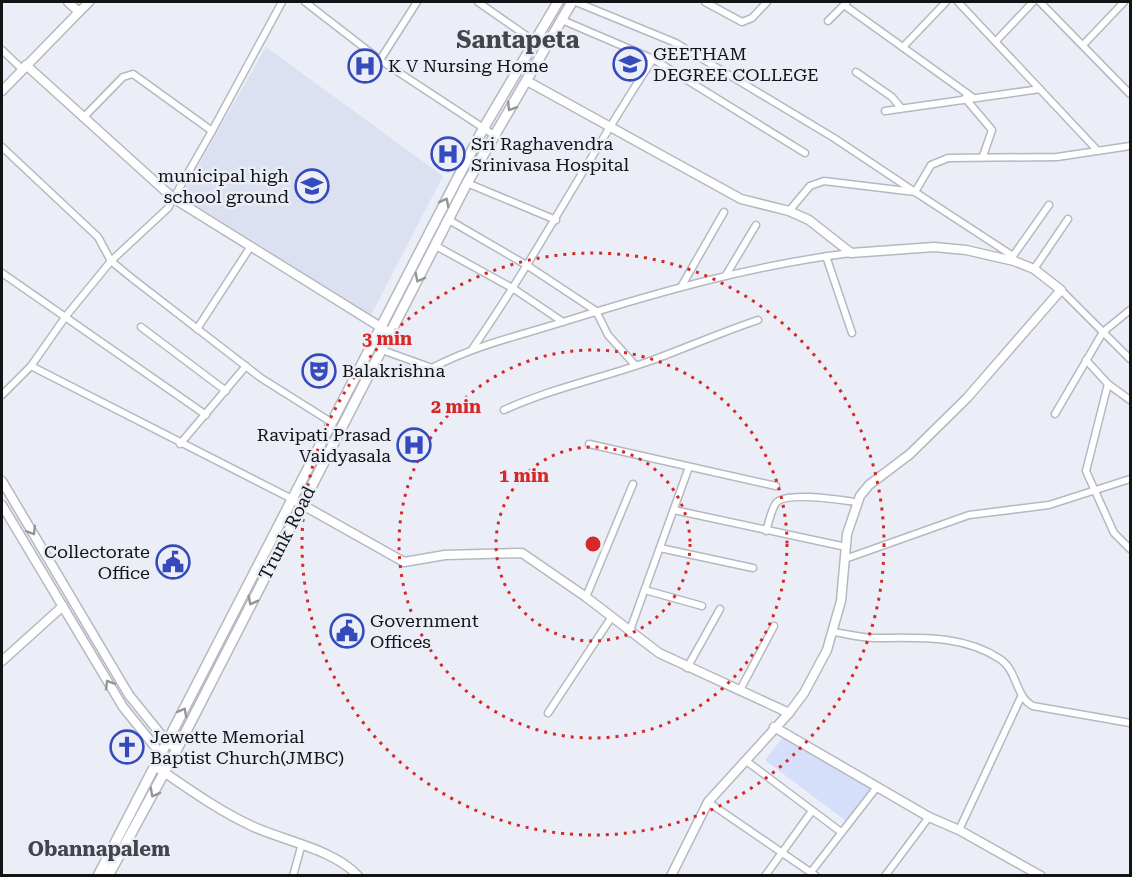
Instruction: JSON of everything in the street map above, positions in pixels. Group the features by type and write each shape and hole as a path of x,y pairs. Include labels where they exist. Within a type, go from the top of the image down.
{"main road":[{"path":"98,876 483,129 558,2"},
{"name":"Trunk Road","path":"108,876 177,749 467,183 574,2"}],"street":[{"path":"68,2 80,12"},
{"path":"2,91 89,2"},
{"path":"2,395 31,366 66,316 111,261 168,208 282,2"},
{"path":"305,2 380,60 494,135"},
{"path":"380,60 417,2"},
{"path":"478,2 534,41"},
{"path":"574,2 676,43 834,138 1013,259 1034,269 1061,290 1131,359"},
{"path":"705,2 737,22 747,21 767,2"},
{"path":"903,47 946,2"},
{"path":"958,2 1097,150"},
{"path":"996,40 1033,2"},
{"path":"1040,2 1131,94"},
{"path":"1084,44 1124,2"},
{"path":"828,21 846,3 969,98 992,130 983,156"},
{"path":"562,20 653,59 805,153"},
{"path":"2,50 173,198 390,333"},
{"path":"474,348 514,289 608,128 653,59"},
{"path":"856,72 892,97 901,108"},
{"path":"83,118 123,76 133,74 212,131"},
{"path":"514,75 741,199 789,211 809,220 851,253"},
{"path":"885,111 1040,89"},
{"path":"915,192 923,176 938,160 983,156 1036,158 1131,146"},
{"path":"2,147 98,237 111,261 246,366 331,422"},
{"path":"789,211 810,186 824,181 915,192"},
{"path":"467,183 556,220"},
{"path":"1013,259 1048,205"},
{"path":"680,287 724,212"},
{"path":"1034,269 1068,219"},
{"path":"449,220 528,266 596,311 608,335 635,365"},
{"path":"726,275 756,225"},
{"path":"197,329 251,246"},
{"path":"436,246 514,289 563,322"},
{"path":"382,350 432,368 474,348 680,287 726,275 826,256 934,247 966,250 1013,259"},
{"path":"826,256 852,333"},
{"path":"2,273 206,415"},
{"path":"671,876 708,802 789,713 814,676 834,632 841,601 846,547 856,502 869,485 897,465 968,398 1061,290"},
{"path":"1055,414 1103,332 1128,318 1131,310"},
{"path":"504,410 542,393 592,380 758,320"},
{"path":"141,327 226,391"},
{"path":"1086,360 1108,384 1131,400"},
{"path":"31,366 180,444 302,504 404,562 445,555 522,554 586,597 629,633 659,653 687,668 789,713"},
{"path":"180,444 246,366"},
{"path":"1108,384 1087,465 1087,478 1114,532 1131,549"},
{"path":"589,444 776,486"},
{"path":"629,633 689,467"},
{"path":"845,559 969,514 1049,505 1131,479"},
{"path":"2,481 129,695 167,742 177,749"},
{"path":"586,597 633,484"},
{"path":"766,531 774,506 783,499 835,499 856,502"},
{"path":"2,505 123,707 161,755 167,768 190,791 252,826 336,860 353,874"},
{"path":"674,510 846,547"},
{"path":"660,548 753,568"},
{"path":"645,590 702,606"},
{"path":"2,661 63,606"},
{"path":"687,668 720,609"},
{"path":"548,713 611,618"},
{"path":"740,690 774,626"},
{"path":"834,632 872,638 925,636 959,642 989,652 1003,660 1014,675 1021,697 1033,706 1131,723"},
{"path":"959,830 1021,697"},
{"path":"774,727 929,817 959,830 1029,872 1041,876"},
{"path":"745,760 841,832"},
{"path":"155,766 167,768"},
{"path":"708,802 814,874 841,832 878,787"},
{"path":"765,876 812,811"},
{"path":"885,876 929,817"},
{"path":"293,876 301,847"}],"shaded area":[{"name":"municipal high school ground","path":"266,47 443,176 371,315 181,196"},
{"path":"788,731 882,790 850,824 765,760"}],"place":[{"name":"GEETHAM DEGREE COLLEGE","path":"630,64"},
{"name":"K V Nursing Home","path":"365,66"},
{"name":"Sri Raghavendra Srinivasa Hospital","path":"448,154"},
{"name":"municipal high school ground","path":"312,186"},
{"name":"Balakrishna","path":"319,371"},
{"name":"Ravipati Prasad Vaidyasala","path":"414,445"},
{"name":"Collectorate Office","path":"173,562"},
{"name":"Government Offices","path":"347,631"},
{"name":"Jewette Memorial Baptist Church(JMBC)","path":"127,747"}],"district":[{"name":"Santapeta","path":"518,40"},
{"name":"Obannapalem","path":"99,849"}]}
